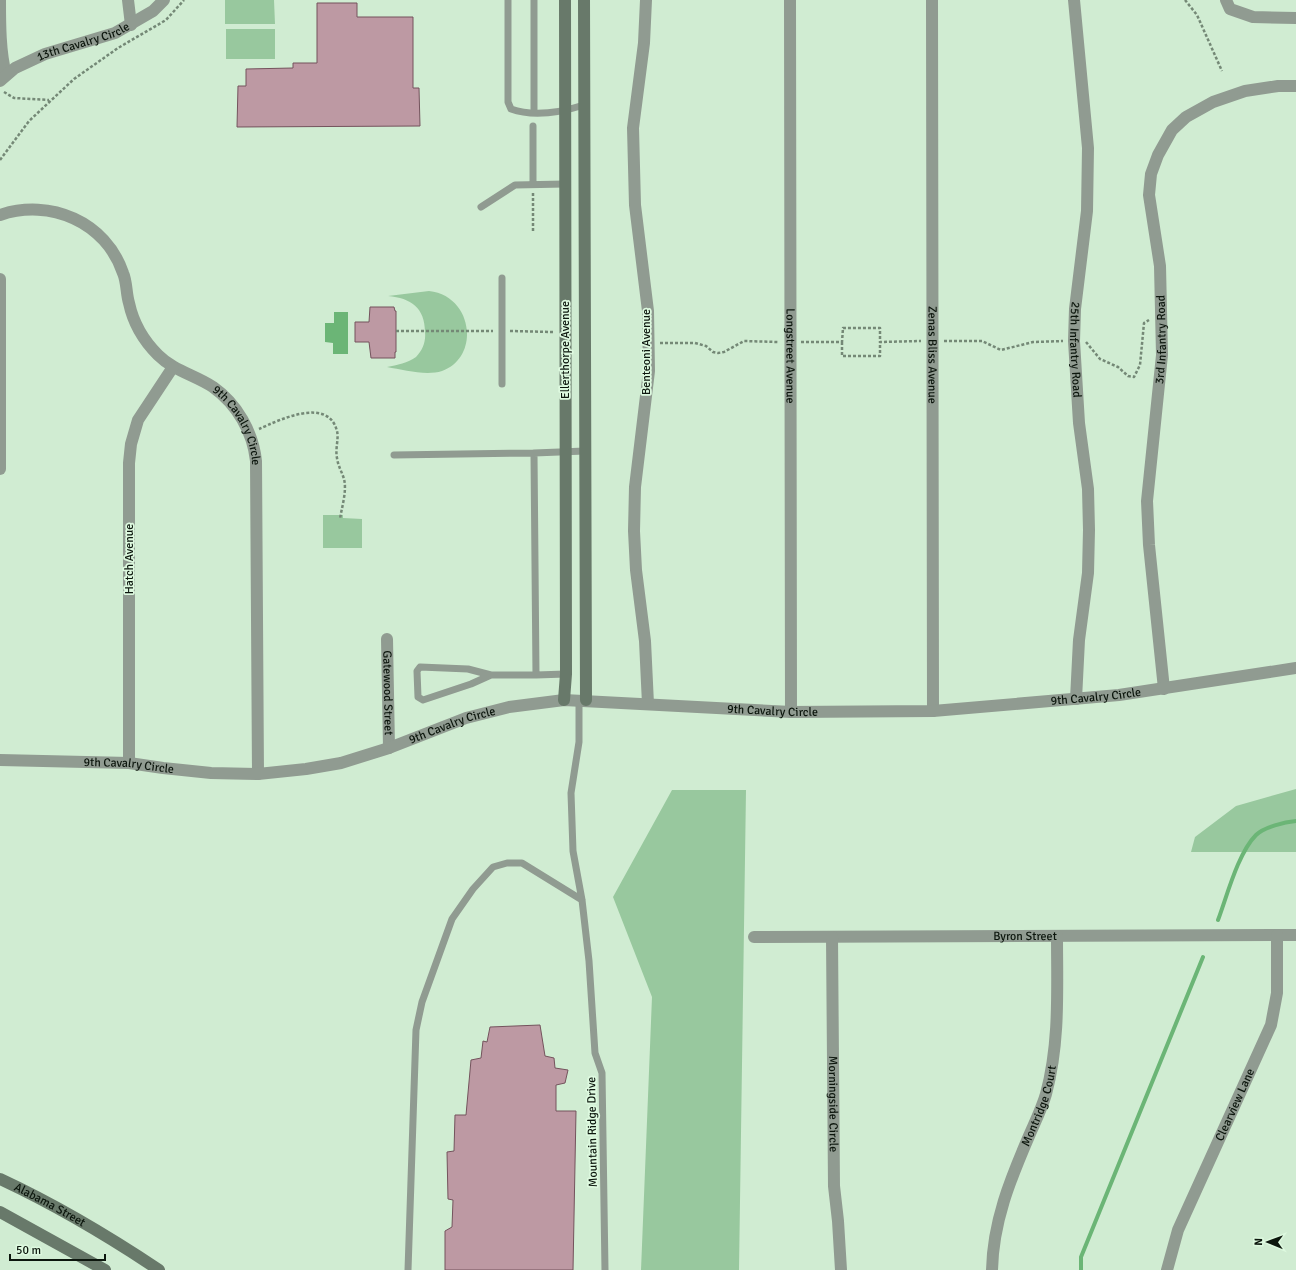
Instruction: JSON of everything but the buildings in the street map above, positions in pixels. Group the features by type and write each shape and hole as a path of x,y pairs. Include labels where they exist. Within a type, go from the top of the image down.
{"street":[{"path":"0,0 0,54 2,81"},
{"path":"128,0 131,25"},
{"name":"13th Cavalry Circle","path":"2,81 15,68 45,54 115,33 153,11 164,0"},
{"name":"Ellerthorpe Avenue","path":"564,700 566,674 565,0"},
{"name":"Ellerthorpe Avenue","path":"583,700 585,452 584,0"},
{"name":"Benteoni Avenue","path":"646,0 634,143 635,205 648,311 649,371 635,487 634,531 648,704"},
{"name":"Longstreet Avenue","path":"790,0 791,712"},
{"name":"Zenas Bliss Avenue","path":"932,0 933,710"},
{"name":"25th Infantry Road","path":"1074,0 1088,148 1087,211 1074,309 1074,341 1079,422 1088,489 1089,530 1088,573 1079,640 1076,699"},
{"path":"1226,0 1230,9 1253,17 1296,18"},
{"name":"3rd Infantry Road","path":"1164,689 1149,545 1147,501 1162,355 1160,266 1149,195 1151,174 1158,155 1172,130 1186,117 1213,102 1245,91 1278,86 1296,86"},
{"name":"9th Cavalry Circle","path":"0,214 10,211 41,209 56,211 74,217 88,225 105,242 116,256 124,274 129,304 144,337 158,355 173,367 212,387 227,400 240,414 250,434 255,448 258,774"},
{"path":"0,279 0,469"},
{"name":"Hatch Avenue","path":"128,763 129,463 131,444 138,420 173,367"},
{"name":"Gatewood Street","path":"387,639 389,748"},
{"name":"9th Cavalry Circle","path":"0,760 128,763 211,773 258,774 306,769 341,763 389,748 466,718 509,707 564,700 791,712 933,710 1076,699 1164,689 1296,668"},
{"name":"Clearview Lane","path":"1167,1270 1181,1224 1271,1025 1277,993 1277,935"},
{"name":"Byron Street","path":"754,937 1296,935"},
{"name":"Montridge Court","path":"992,1270 994,1240 1004,1197 1046,1096 1055,1057 1057,1016 1057,936"},
{"name":"Morningside Circle","path":"832,937 834,1186 841,1270"},
{"name":"Alabama Street","path":"0,1179 71,1215 116,1241 159,1270"},
{"path":"0,1212 105,1270"}],"lane":[{"path":"508,0 508,102 511,109 519,112 565,112 584,105"},
{"path":"534,0 534,112"},
{"path":"533,126 533,184"},
{"path":"481,207 515,185 565,184"},
{"path":"502,278 502,384"},
{"path":"394,455 585,452"},
{"path":"534,454 536,675"},
{"path":"492,675 471,684 423,700 418,697 417,671 420,666 468,669 492,675 566,674"},
{"name":"Mountain Ridge Drive","path":"583,700 579,742 571,793 573,851 582,900 589,961 595,1053 602,1073 605,1270"},
{"path":"408,1270 416,1030 422,1002 452,920 473,889 493,867 506,862 522,863 582,900"}],"path":[{"path":"0,160 29,121 49,100 74,79 118,48 166,20 184,0"},
{"path":"1185,0 1196,15 1222,71"},
{"path":"2,81 5,93 14,98 49,100"},
{"path":"533,184 533,231"},
{"path":"396,332 553,332"},
{"path":"842,342 842,356 880,356 880,342"},
{"path":"258,430 284,418 304,413 318,412 331,419 336,430 337,457 345,487 340,519"}],"shaded area":[{"path":"225,0 274,0 275,24 225,24"},
{"path":"226,29 275,29 275,59 226,59"},
{"path":"429,291 444,295 455,304 463,315 467,328 466,341 462,354 454,364 442,371 429,373 415,372 387,367 398,365 416,357 422,348 425,335 422,317 415,306 403,299 388,296"},
{"path":"334,312 348,312 348,354 333,354 333,343 325,342 325,323 334,323"},
{"path":"323,515 343,515 343,518 362,519 362,548 323,548"},
{"path":"1296,789 1296,852 1191,852 1195,837 1236,806"},
{"path":"672,790 746,790 739,1270 641,1270 652,997 613,897"}],"waterway":[{"path":"1218,920 1238,863 1256,835 1269,827 1296,821"},
{"path":"1081,1270 1081,1257 1203,957"}]}
